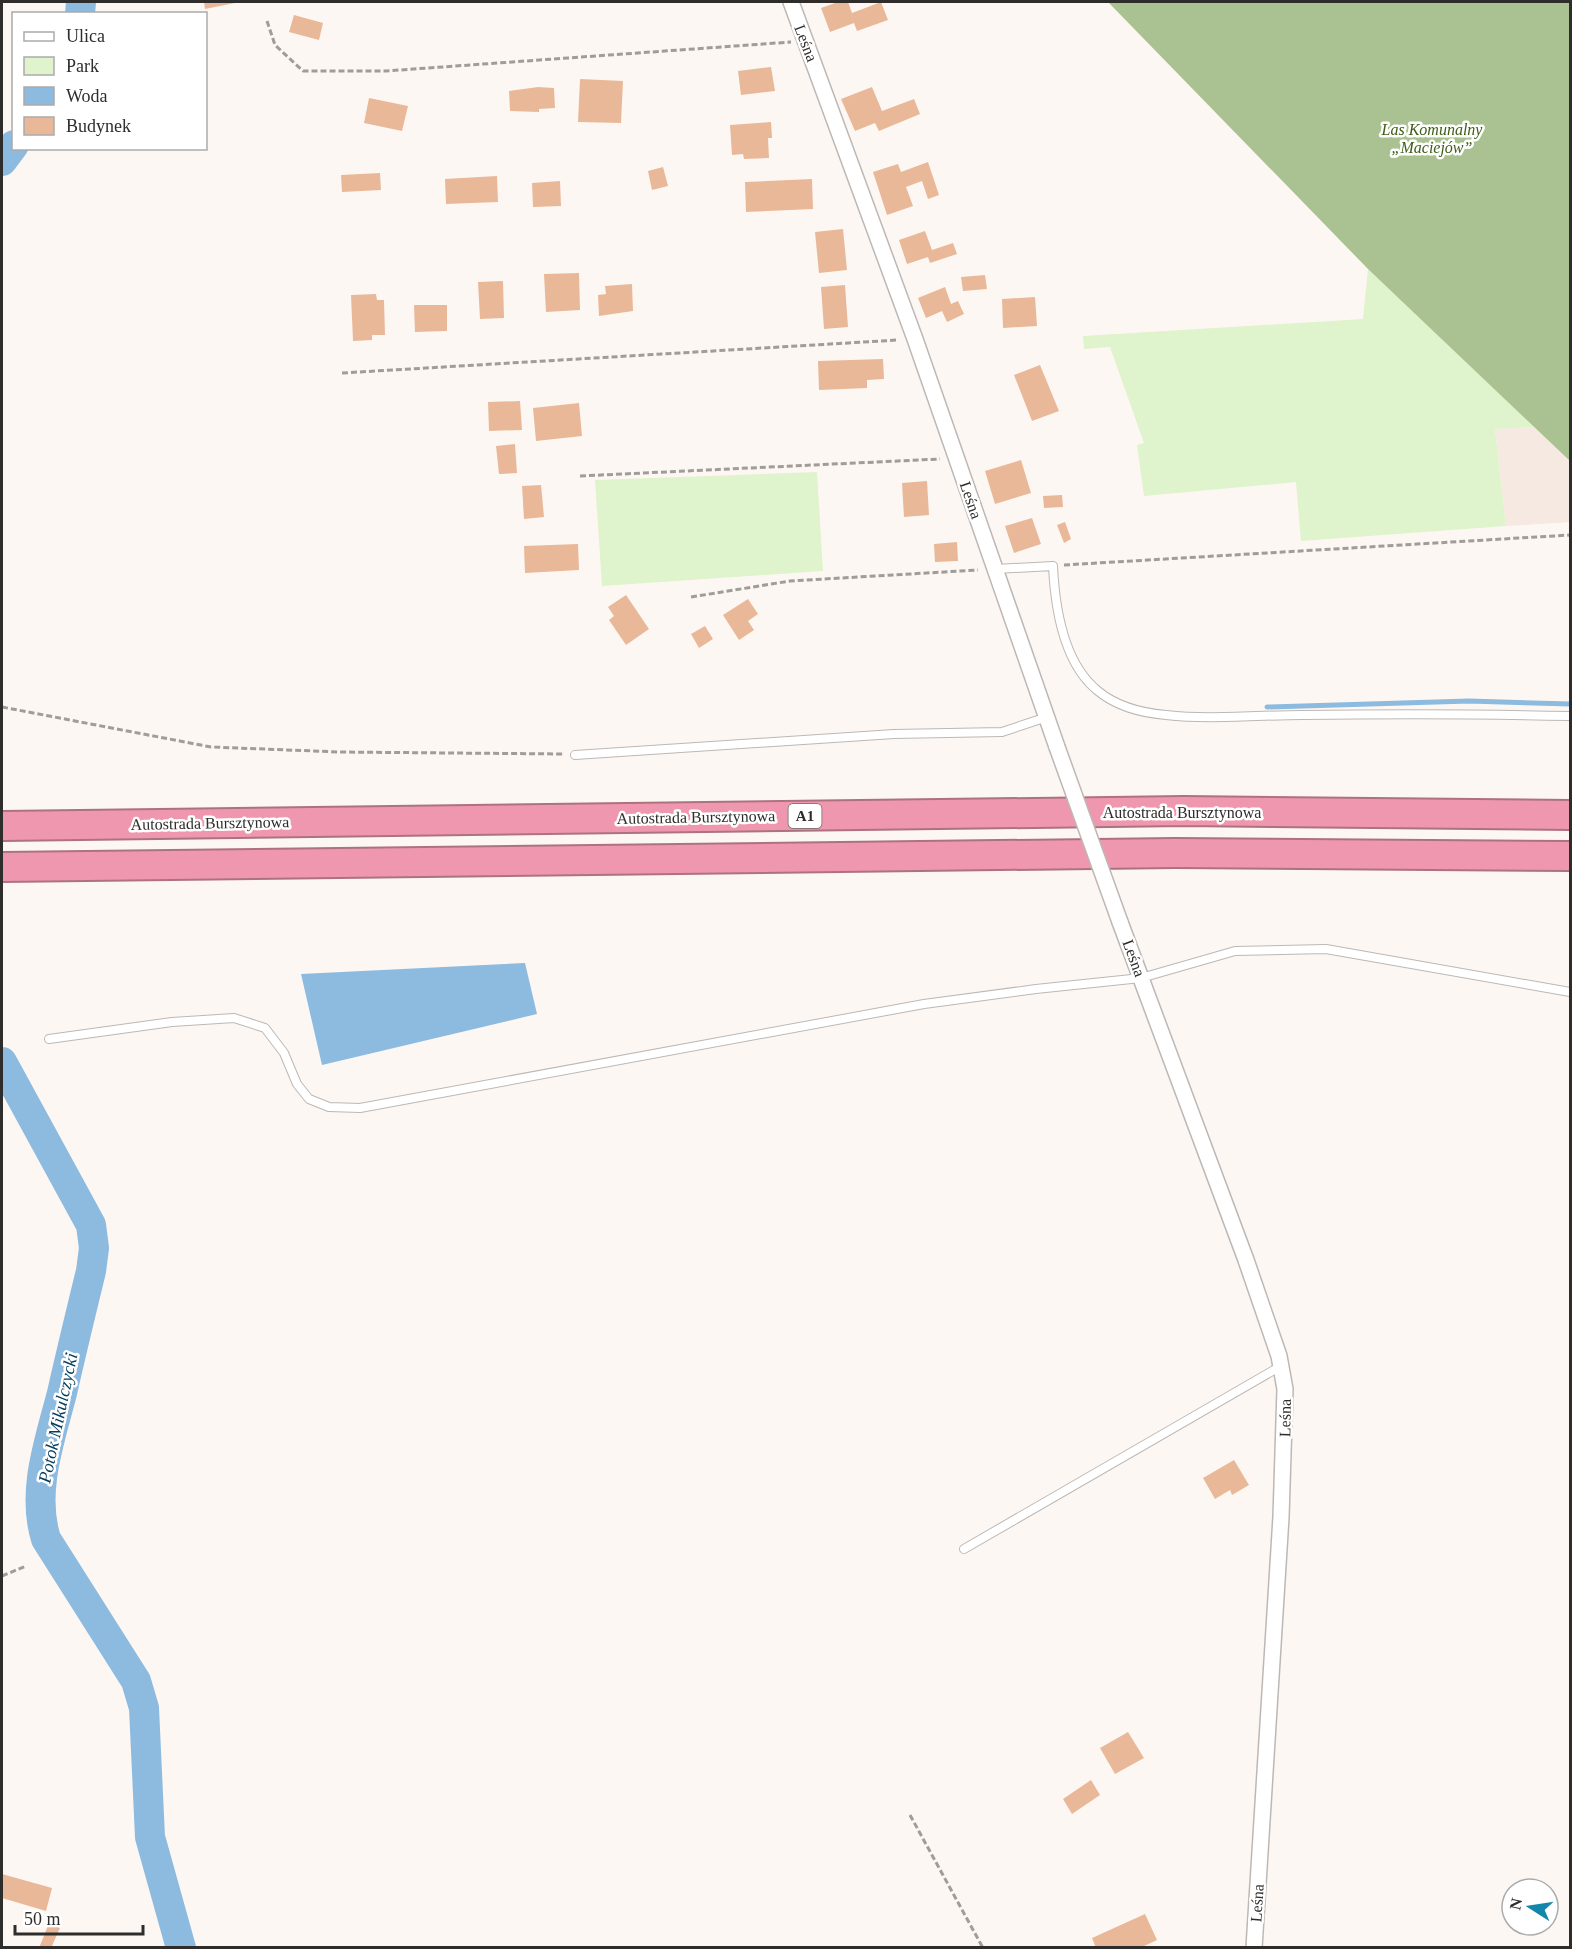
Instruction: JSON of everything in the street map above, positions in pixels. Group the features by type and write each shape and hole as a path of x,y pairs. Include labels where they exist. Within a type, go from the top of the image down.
{"highway":[{"name":"Autostrada Bursztynowa","path":"2,826 1184,812 1570,815"},
{"path":"2,867 1175,853 1570,856"}],"street":[{"name":"Leśna","path":"791,2 915,339 1120,922 1246,1260 1281,1366 1285,1389 1285,1444 1254,1947"}],"lane":[{"path":"995,569 1053,566 1061,624 1080,671 1098,691 1117,703 1143,711 1191,716 1460,714 1570,716"},
{"path":"575,755 894,734 1002,732 1047,717"},
{"path":"49,1039 172,1022 234,1018 265,1028 284,1053 297,1084 309,1099 329,1107 360,1108 924,1004 1141,978 1235,951 1326,949 1570,992"},
{"path":"964,1548 1281,1366"}],"path":[{"path":"267,21 275,45 303,72 386,72 804,40"},
{"path":"342,373 915,339"},
{"path":"580,476 957,458"},
{"path":"1053,566 1570,535"},
{"path":"691,597 790,581 995,569"},
{"path":"2,707 211,747 339,752 575,755"},
{"path":"2,1576 26,1566"},
{"path":"910,1815 983,1947"}],"shaded area":[{"path":"1538,427 1570,461 1570,522 1506,526 1495,429"}],"green space":[{"name":"Las Komunalny „Maciejów”","path":"1108,2 1570,2 1570,461 1368,269"},
{"path":"1368,269 1538,427 1495,429 1506,526 1301,541 1296,482 1144,496 1137,445 1144,443 1110,347 1084,349 1083,336 1363,319"},
{"path":"817,472 823,571 602,586 595,480"}],"water":[{"path":"525,963 537,1014 322,1065 301,974"}],"building":[{"path":"204,2 235,2 235,3 205,9"},
{"path":"838,2 848,2 852,13 881,2 888,20 857,31 854,23 830,32 821,8"},
{"path":"294,15 323,23 319,40 289,32"},
{"path":"771,67 775,91 741,95 738,71"},
{"path":"580,79 623,81 621,123 578,122"},
{"path":"538,87 554,88 555,108 539,109 539,112 510,111 509,91"},
{"path":"872,87 882,111 914,99 920,114 879,131 875,123 855,131 841,99"},
{"path":"369,98 408,106 402,131 364,123"},
{"path":"771,122 772,138 768,138 769,158 744,159 743,154 732,155 730,125"},
{"path":"928,162 939,195 928,199 922,181 906,187 913,206 887,215 873,172 898,164 901,172"},
{"path":"663,167 668,186 652,190 648,171"},
{"path":"380,173 381,190 342,192 341,175"},
{"path":"497,176 498,202 446,204 445,179"},
{"path":"812,179 813,209 746,212 745,182"},
{"path":"560,181 561,206 533,207 532,183"},
{"path":"843,229 847,270 819,273 815,232"},
{"path":"925,231 932,250 953,243 957,254 930,263 928,257 907,264 899,240"},
{"path":"579,273 580,310 546,312 544,274"},
{"path":"985,275 987,289 963,291 961,277"},
{"path":"503,281 504,318 480,319 478,282"},
{"path":"632,284 633,311 599,316 598,295 606,294 605,286"},
{"path":"845,285 848,327 824,329 821,287"},
{"path":"945,287 951,304 958,301 964,314 947,322 942,311 926,318 918,298"},
{"path":"376,294 377,300 384,300 385,335 372,335 372,340 353,341 351,295"},
{"path":"1035,297 1037,326 1003,328 1002,299"},
{"path":"414,305 447,305 447,331 415,332"},
{"path":"883,359 884,379 867,380 867,388 819,390 818,361"},
{"path":"1040,365 1059,411 1032,421 1014,375"},
{"path":"520,401 522,430 489,431 488,402"},
{"path":"579,403 582,436 536,441 533,408"},
{"path":"515,444 517,473 499,474 496,446"},
{"path":"1021,460 1031,493 995,504 985,471"},
{"path":"927,481 929,515 904,517 902,483"},
{"path":"541,485 544,517 524,519 522,486"},
{"path":"1062,495 1063,507 1044,508 1043,496"},
{"path":"1032,518 1041,544 1014,553 1005,526"},
{"path":"1065,522 1071,539 1064,543 1057,525"},
{"path":"957,542 958,561 935,562 934,544"},
{"path":"578,544 579,570 525,573 524,546"},
{"path":"626,595 649,629 626,645 609,620 614,616 608,607"},
{"path":"748,599 758,614 748,621 754,630 739,640 723,615"},
{"path":"705,626 713,639 699,648 691,634"},
{"path":"1234,1460 1249,1485 1232,1495 1230,1490 1215,1499 1203,1478"},
{"path":"1128,1732 1144,1758 1115,1774 1100,1748"},
{"path":"1091,1780 1100,1795 1072,1814 1063,1799"},
{"path":"2,1874 52,1888 46,1911 2,1898"},
{"path":"1145,1914 1157,1940 1140,1948 1096,1948 1092,1938"},
{"path":"49,1923 60,1928 51,1948 39,1948"}],"waterway":[{"name":"Potok Mikulczycki","path":"80,12 81,2"},
{"name":"Potok Mikulczycki","path":"2,161 12,148"},
{"path":"1267,707 1469,701 1570,704"},
{"name":"Potok Mikulczycki","path":"2,1062 91,1225 94,1248 91,1271 44,1466 40,1503 42,1521 46,1539 136,1681 144,1708 150,1837 181,1948"}]}
